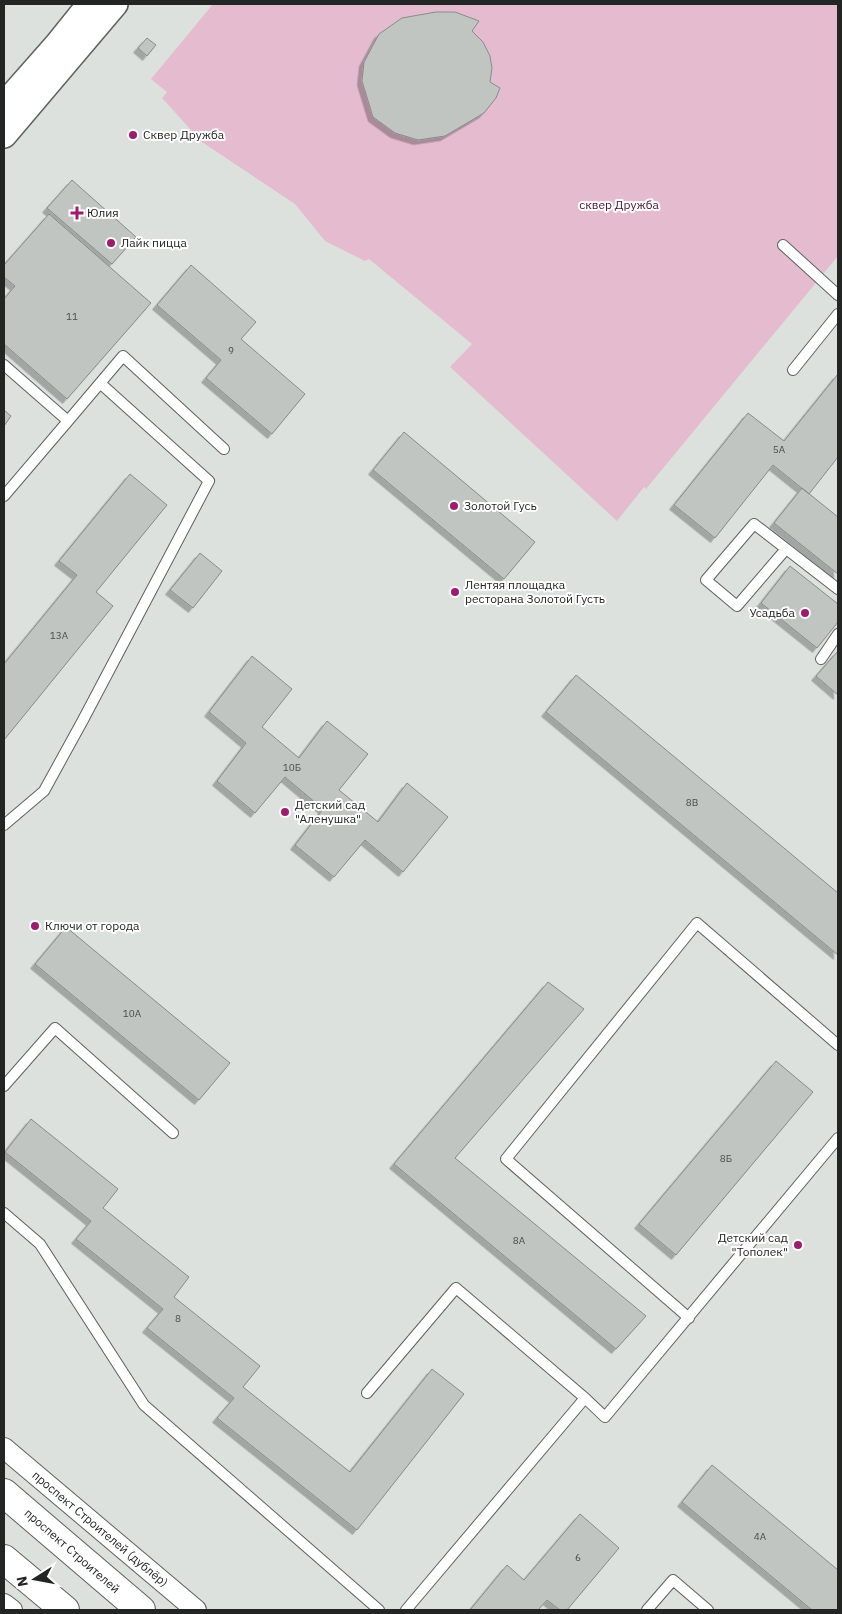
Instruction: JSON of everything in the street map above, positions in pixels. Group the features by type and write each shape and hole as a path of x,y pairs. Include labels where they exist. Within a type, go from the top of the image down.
{"main road":[{"name":"проспект Строителей","path":"4,1493 141,1610"},
{"path":"4,1559 65,1610"}],"street":[{"path":"4,105 90,4"},
{"path":"4,135 115,4"},
{"name":"проспект Строителей (дублёр)","path":"4,1448 196,1610"},
{"path":"4,1604 12,1610"}],"lane":[{"path":"783,245 838,295"},
{"path":"793,370 838,314"},
{"path":"4,496 123,356 224,449"},
{"path":"4,365 68,421"},
{"path":"4,825 44,791 209,481 100,383"},
{"path":"786,549 737,606 706,580 754,524 838,589"},
{"path":"821,659 838,634"},
{"path":"689,1318 506,1160 697,923 838,1045"},
{"path":"4,1086 55,1028 173,1133"},
{"path":"367,1393 456,1288 606,1417 838,1138"},
{"path":"4,1213 40,1244 144,1405 380,1610"},
{"path":"406,1610 586,1398"},
{"path":"647,1610 673,1580 708,1610"}],"green space":[{"name":"сквер Дружба","path":"213,4 838,4 838,256 646,489 644,487 617,521 450,367 472,344 369,259 365,261 325,241 295,204 202,142 162,98 167,92 151,79"}],"building":[{"path":"436,12 455,12 479,21 472,31 483,42 490,56 492,68 490,82 500,88 496,98 484,113 445,136 418,140 395,133 373,117 362,81 364,62 379,34 402,18"},
{"path":"147,38 156,45 147,56 138,48"},
{"path":"72,180 136,237 112,264 47,208"},
{"path":"49,214 151,303 67,399 4,344 4,299 15,286 4,277 4,265"},
{"path":"191,265 256,322 241,339 305,394 272,434 206,378 221,360 157,305"},
{"path":"838,374 838,457 809,494 773,465 715,538 674,505 748,413 784,441"},
{"path":"4,410 11,416 4,426"},
{"name":"Золотой Гусь","path":"404,432 535,542 504,579 373,470"},
{"path":"130,474 167,505 96,592 113,606 4,740 4,664 77,575 59,561"},
{"path":"802,488 838,517 838,574 774,523"},
{"path":"200,553 222,571 193,608 170,590"},
{"name":"Усадьба","path":"790,566 838,604 838,622 817,648 761,603"},
{"path":"838,651 838,695 816,676"},
{"path":"252,656 292,689 262,727 299,758 327,721 368,754 339,790 378,822 407,783 448,817 403,872 365,840 334,877 295,845 323,809 285,777 255,813 217,781 246,743 209,712"},
{"path":"576,675 838,893 838,955 546,712"},
{"path":"66,927 230,1063 199,1100 35,964"},
{"path":"548,982 584,1009 455,1158 646,1316 616,1349 394,1164"},
{"path":"776,1061 813,1092 676,1255 639,1224"},
{"path":"31,1119 118,1189 103,1208 189,1277 174,1297 260,1366 243,1387 350,1472 432,1369 464,1394 357,1530 217,1418 234,1398 147,1328 163,1309 76,1239 91,1221 5,1152"},
{"path":"712,1465 838,1570 838,1610 812,1610 682,1502"},
{"path":"580,1514 619,1548 567,1610 560,1610 547,1600 538,1610 470,1610 507,1565 524,1580"}],"place":[{"name":"Сквер Дружба","path":"133,135"},
{"name":"Юлия","path":"77,213"},
{"name":"Лайк пицца","path":"111,243"},
{"name":"Золотой Гусь","path":"454,506"},
{"name":"Лентяя площадка ресторана Золотой Густь","path":"455,592"},
{"name":"Усадьба","path":"805,613"},
{"name":"Детский сад \"Аленушка\"","path":"285,812"},
{"name":"Ключи от города","path":"35,926"},
{"name":"Детский сад \"Тополек\"","path":"798,1245"}]}
